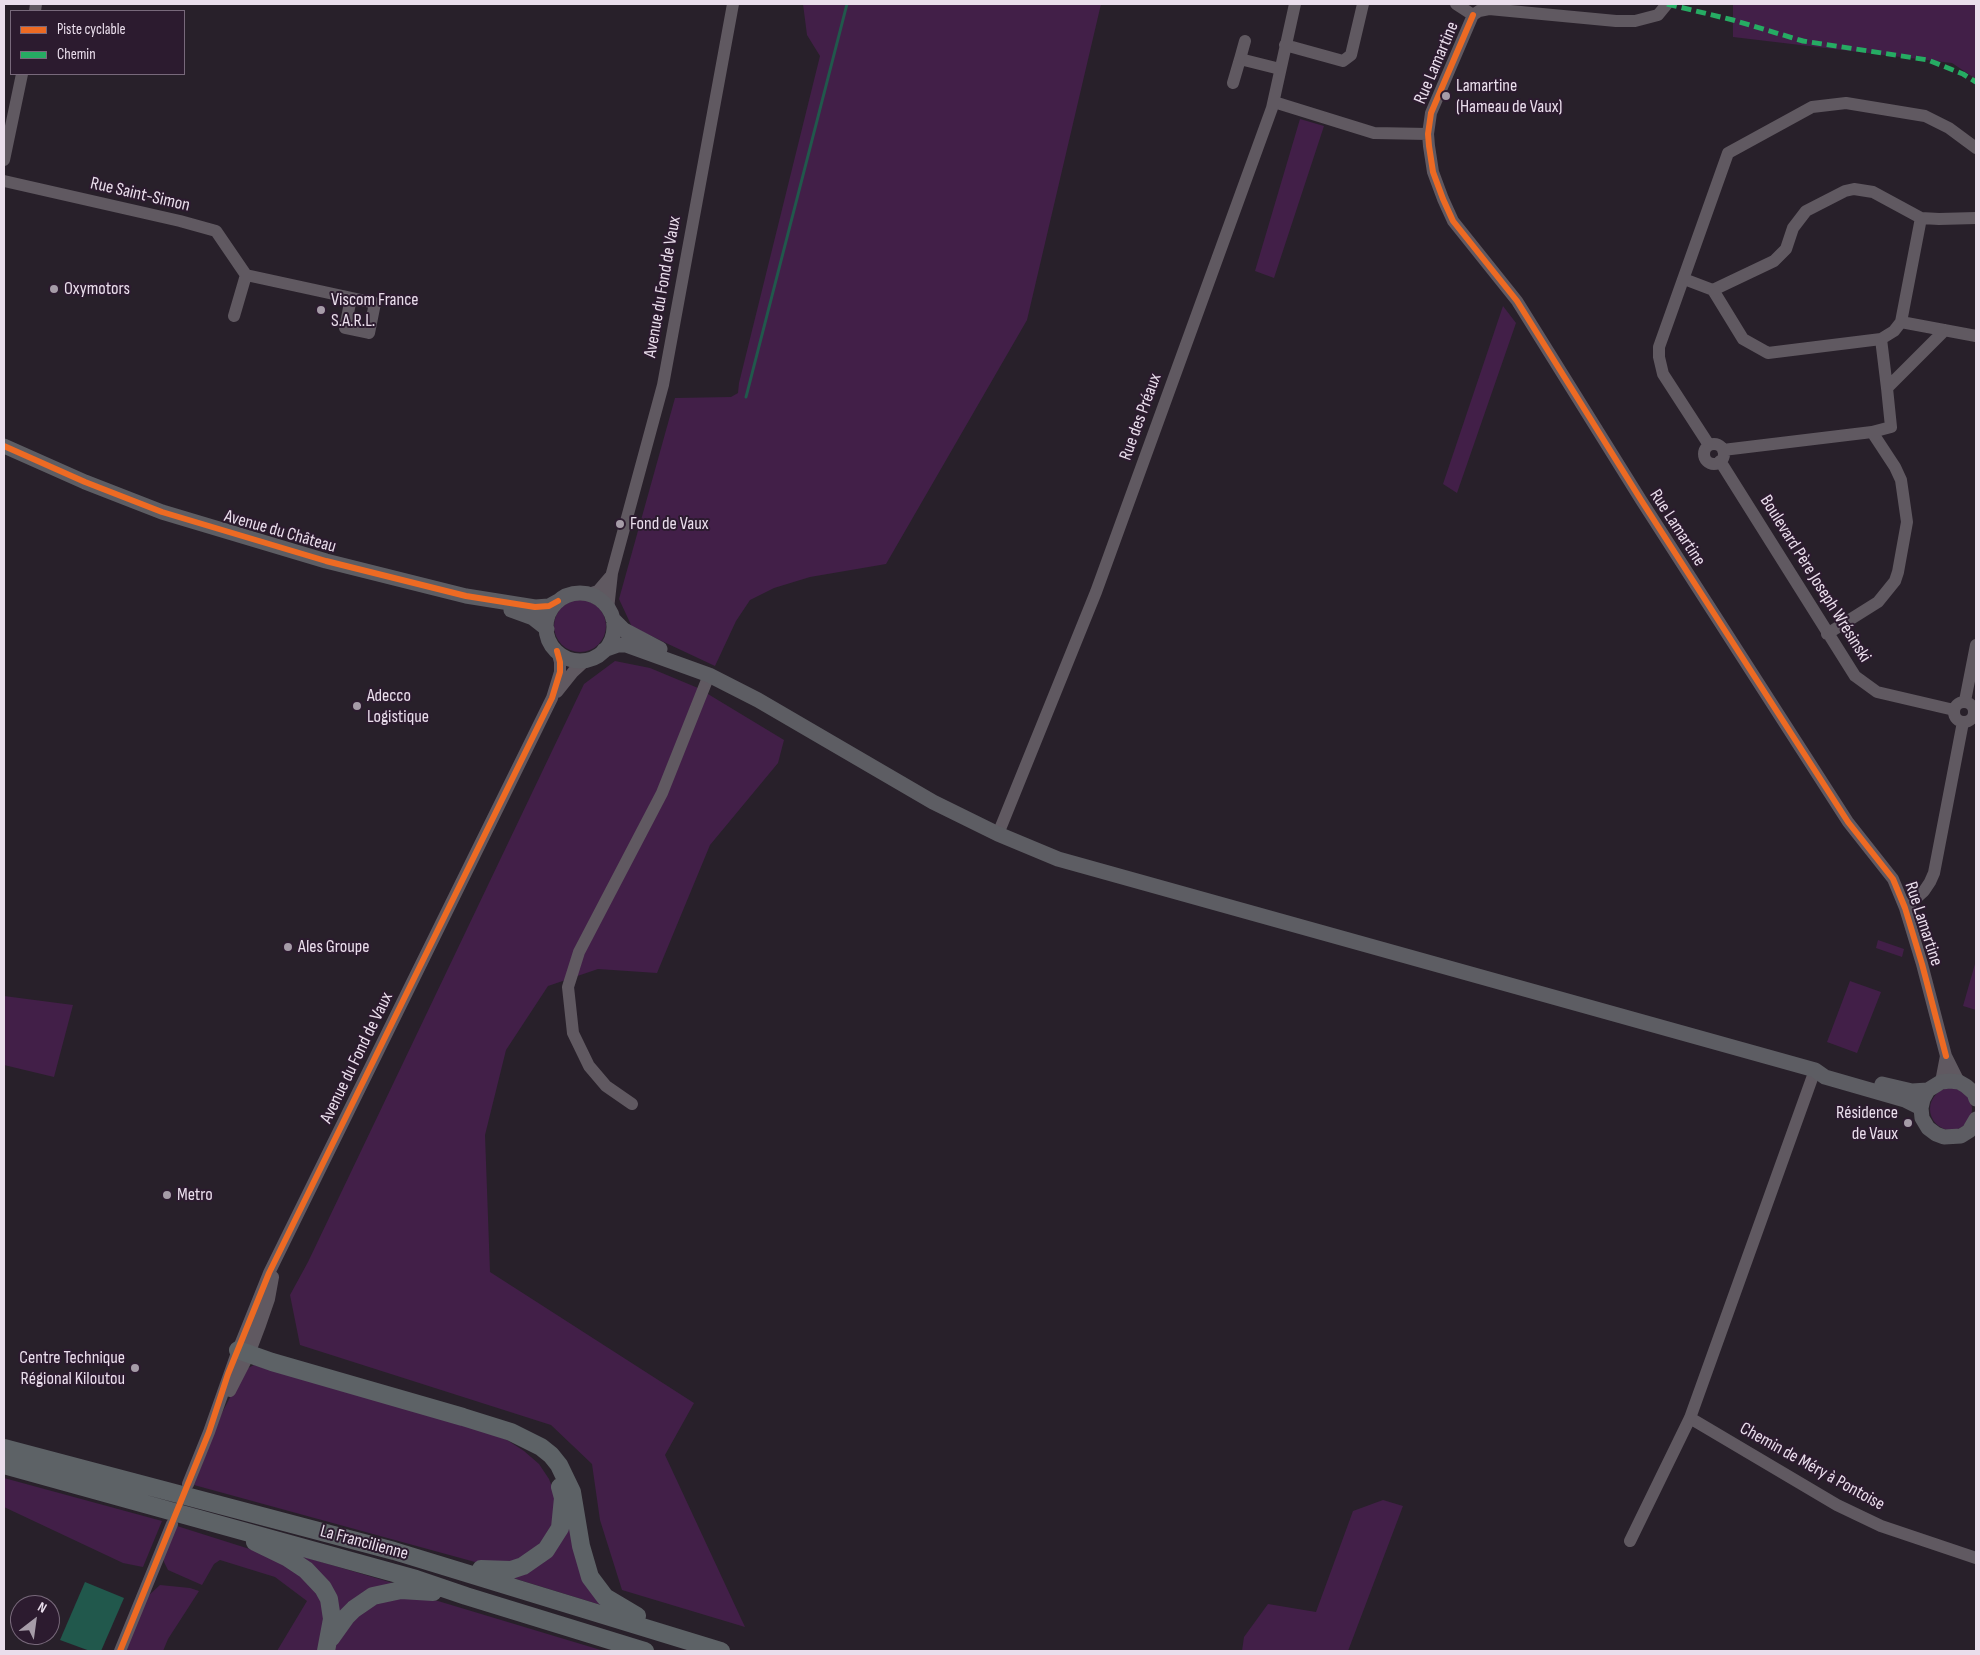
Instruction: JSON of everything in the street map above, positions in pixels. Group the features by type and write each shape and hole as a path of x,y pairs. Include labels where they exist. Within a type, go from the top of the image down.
{"highway":[{"path":"243,1352 511,1432 542,1447 559,1465 572,1492 585,1565 596,1587 614,1604 680,1638"},
{"path":"394,1551 481,1570 498,1571 511,1570 523,1566 546,1550 560,1528 563,1498 559,1482 553,1470 541,1456 511,1432"},
{"name":"La Francilienne","path":"4,1448 394,1551 721,1651"},
{"name":"La Francilienne","path":"4,1465 416,1579 645,1651"},
{"path":"206,1521 288,1558 316,1578 324,1588 332,1608 331,1629 327,1647"},
{"path":"327,1647 338,1627 354,1609 373,1596 401,1590 419,1590 466,1596"}],"main road":[{"name":"Avenue du Château","path":"4,446 92,485 162,512 326,561 466,596 530,616 539,621 546,629"},
{"path":"704,672 626,645 604,650 586,660 568,658 557,650 549,640 546,629 549,614 558,601 574,594 589,594 598,598 624,630 758,700 933,802 998,834 1058,859 1815,1070 1828,1069 1912,1091 1934,1086 1967,1084 1976,1099"},
{"name":"Avenue du Château","path":"466,596 535,606 549,606 558,601"},
{"path":"604,650 613,636 611,614"},
{"path":"1815,1070 1824,1078 1905,1100 1921,1108"},
{"path":"1934,1086 1923,1098 1921,1108 1922,1118 1928,1128 1936,1134 1953,1138 1961,1136 1976,1122"}],"street":[{"name":"Avenue du Fond de Vaux","path":"611,614 612,573 663,385 733,4"},
{"name":"Rue des Préaux","path":"998,834 1096,592 1274,102 1295,4"},
{"path":"1285,45 1343,61 1351,55 1363,4"},
{"path":"1456,4 1473,15 1479,11 1489,9 1616,21 1635,21 1658,15 1667,4"},
{"name":"Rue Lamartine","path":"1473,15 1434,105 1428,134 1433,172 1453,221 1517,301 1631,484 1848,822 1894,879 1922,964 1946,1056 1967,1084"},
{"path":"1233,83 1245,41"},
{"path":"1240,59 1280,69"},
{"path":"4,160 22,75"},
{"path":"1274,102 1374,133 1428,134"},
{"path":"1881,339 1891,427 1872,432 1721,456 1716,444 1709,446 1663,374 1659,357 1659,347 1728,153 1812,107 1846,103 1925,116 1949,128 1976,148"},
{"name":"Rue Saint-Simon","path":"4,181 216,231 246,275"},
{"path":"1713,290 1774,261 1786,249 1793,228 1806,212 1845,191 1864,190 1873,192 1921,218 1976,218"},
{"path":"1684,278 1713,290 1743,339 1768,353 1881,339 1894,331 1902,322 1921,218"},
{"path":"234,316 246,275 350,298"},
{"path":"1902,322 1976,336"},
{"path":"1887,388 1944,330"},
{"path":"1828,634 1878,602 1890,589 1898,572 1907,522 1901,480 1895,466 1872,432"},
{"name":"Boulevard Père Joseph Wrésinski","path":"1721,456 1854,676 1869,688 1885,695 1954,710"},
{"name":"Avenue du Fond de Vaux","path":"589,594 602,588 612,573"},
{"path":"1965,702 1976,645"},
{"name":"Avenue du Fond de Vaux","path":"188,1484 243,1352 266,1310 273,1276 282,1248 552,698 560,672 557,650"},
{"name":"Avenue du Fond de Vaux","path":"552,698 573,672 586,660"},
{"path":"632,1104 606,1086 589,1066 573,1034 568,987 579,952 662,793 704,672"},
{"path":"1965,702 1973,706 1975,714 1971,719 1963,722 1955,716 1954,710 1957,704 1965,702"},
{"path":"1905,908 1924,891 1934,873 1963,722"},
{"name":"Rue Lamartine","path":"1934,1086 1946,1056"},
{"path":"1630,1541 1690,1418 1815,1070"},
{"name":"Chemin de Méry à Pontoise","path":"1690,1418 1837,1505 1880,1526 1976,1558"},
{"path":"120,1651 172,1524"}],"shaded area":[{"path":"803,4 1101,4 1027,320 886,564 810,577 774,588 750,600 736,621 715,666 632,627 619,599 675,398 731,397 738,393 820,56 807,35"},
{"path":"1733,4 1976,4 1976,79 1952,63 1733,37"},
{"path":"1300,119 1324,126 1274,278 1255,271"},
{"path":"1503,306 1516,323 1457,493 1443,484"},
{"path":"575,600 585,600 595,604 602,611 606,626 602,641 595,648 585,652 575,652 565,648 558,641 554,631 554,621 558,611 565,604"},
{"path":"615,661 650,668 698,688 784,740 778,763 710,845 657,973 598,969 548,986 506,1050 485,1135 490,1272 694,1403 665,1455 745,1627 622,1590 600,1520 592,1464 551,1425 300,1345 290,1295 308,1262 584,684"},
{"path":"1878,940 1904,949 1902,957 1876,948"},
{"path":"1976,964 1976,1010 1963,1006"},
{"path":"1850,981 1881,992 1857,1053 1827,1042"},
{"path":"4,996 73,1005 54,1077 4,1065"},
{"path":"1955,1088 1963,1091 1969,1097 1972,1109 1969,1121 1963,1127 1947,1130 1939,1127 1933,1121 1930,1105 1933,1097 1939,1091"},
{"path":"254,1365 481,1430 507,1440 539,1464 549,1479 555,1494 553,1525 548,1538 527,1558 498,1565 475,1562 194,1485 222,1413 244,1370"},
{"path":"4,1478 162,1521 143,1567 123,1563 4,1507"},
{"path":"1383,1500 1403,1506 1348,1651 1242,1651 1244,1637 1268,1604 1316,1612 1353,1511"},
{"path":"567,1517 602,1603 601,1605 513,1578"},
{"path":"177,1526 278,1558 309,1578 327,1610 320,1651 277,1651 307,1601 275,1577 220,1560 214,1564 202,1585 168,1570 164,1562 164,1556"},
{"path":"301,1556 393,1583 340,1615"},
{"path":"85,1582 124,1598 101,1651 90,1651 60,1640"},
{"path":"160,1585 190,1588 199,1591 168,1639 163,1651 125,1651 148,1596"},
{"path":"407,1595 438,1601 604,1651 332,1651 337,1634 374,1601"}],"waterway":[{"path":"746,397 847,4"}],"marked path":[{"path":"1667,4 1733,20 1803,41 1928,60 1963,74 1976,82"}],"cycle path":[{"path":"1473,15 1431,113 1428,134 1429,146 1433,172 1443,199 1453,221 1517,301 1641,500 1848,822 1893,879 1905,908 1922,964 1946,1056"},
{"path":"4,446 85,482 162,512 326,561 466,596 535,607 549,606 558,601"},
{"path":"120,1651 209,1432 228,1374 269,1273 552,698 560,672 557,651"}],"place":[{"name":"Lamartine (Hameau de Vaux)","path":"1446,96"},
{"name":"Oxymotors","path":"54,289"},
{"name":"Viscom France S.A.R.L.","path":"321,310"},
{"name":"Fond de Vaux","path":"620,524"},
{"name":"Adecco Logistique","path":"357,706"},
{"name":"Ales Groupe","path":"288,947"},
{"name":"Résidence de Vaux","path":"1908,1123"},
{"name":"Metro","path":"167,1195"},
{"name":"Centre Technique Régional Kiloutou","path":"135,1368"}]}
